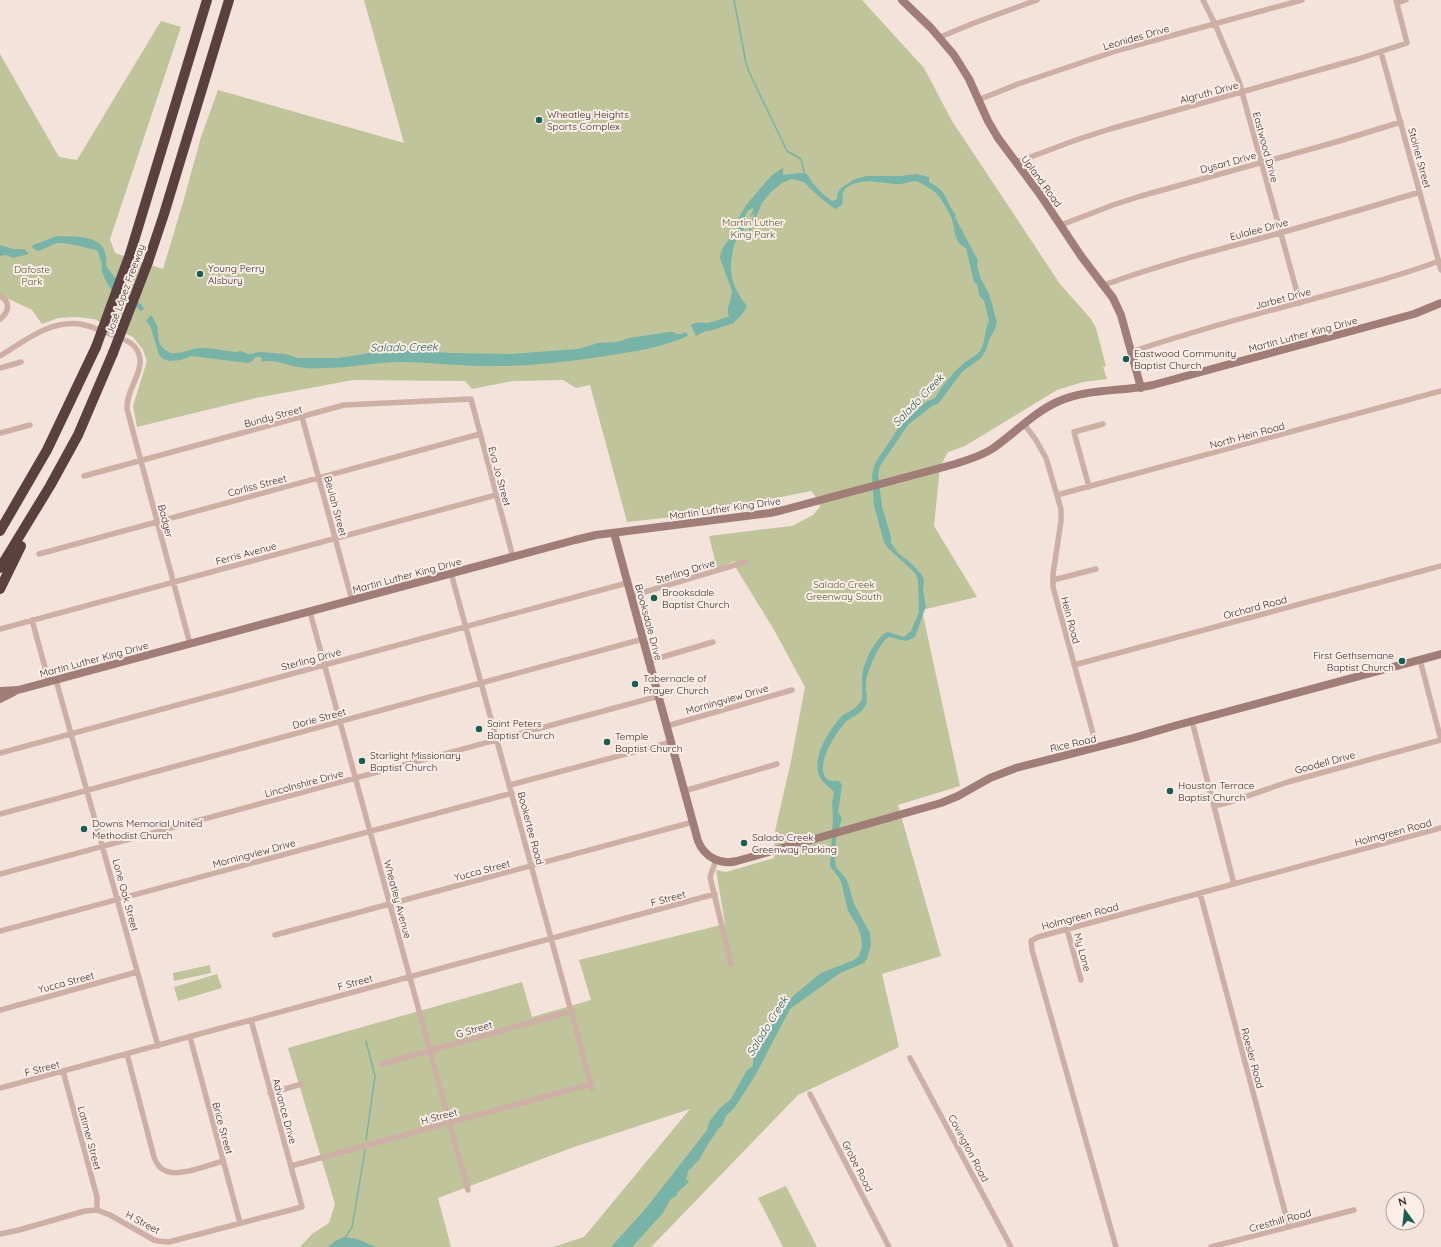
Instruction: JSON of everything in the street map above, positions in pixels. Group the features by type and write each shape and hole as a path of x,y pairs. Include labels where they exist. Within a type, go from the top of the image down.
{"highway":[{"name":"José López Freeway","path":"0,531 47,450 96,347 130,254 207,0"},
{"name":"José López Freeway","path":"0,568 50,486 78,435 113,353 148,262 164,214 229,0"},
{"path":"0,589 50,486"},
{"path":"0,525 12,511"}],"street":[{"name":"Upland Road","path":"902,0 940,37 959,63 990,126 1061,224 1081,256 1113,298 1119,311 1141,388"},
{"path":"940,37 1038,0"},
{"name":"Eastwood Drive","path":"1203,0 1230,57 1242,92 1300,302"},
{"name":"Leonides Drive","path":"978,100 1072,65 1302,0"},
{"path":"1396,2 1406,0"},
{"name":"Algruth Drive","path":"1017,162 1076,140 1381,52 1407,42 1396,2"},
{"name":"Stolnet Street","path":"1381,52 1441,270"},
{"name":"Dysart Drive","path":"1061,224 1141,196 1401,122"},
{"name":"Eulalee Drive","path":"1104,285 1185,258 1420,192"},
{"name":"Jarbet Drive","path":"1131,352 1200,330 1369,284 1439,261"},
{"path":"0,296 5,299 8,307 6,313 0,319"},
{"name":"Martin Luther King Drive","path":"0,691 18,690 575,540 614,533 770,513 966,461 991,450 1024,424 1049,407 1067,398 1100,390 1141,388 1414,314 1441,303"},
{"name":"Badger","path":"0,356 52,326 68,323 91,326 129,341 138,350 140,365 126,402 128,414 190,644"},
{"path":"0,368 21,362"},
{"name":"North Hein Road","path":"1057,495 1441,391"},
{"name":"Bundy Street","path":"84,476 350,404 471,399"},
{"name":"Eva Jo Street","path":"471,399 513,557"},
{"name":"Beulah Street","path":"302,417 352,600"},
{"name":"Hein Road","path":"1024,424 1036,440 1046,458 1061,509 1062,521 1053,580 1054,592 1097,748"},
{"path":"1089,487 1074,432 1103,424"},
{"path":"0,433 30,425"},
{"name":"Corliss Street","path":"39,554 480,434"},
{"name":"Ferris Avenue","path":"0,629 496,495"},
{"name":"Brooksdale Drive","path":"614,533 700,846 704,852 716,860"},
{"name":"Sterling Drive","path":"631,596 745,562"},
{"name":"Orchard Road","path":"1074,665 1441,566"},
{"path":"1053,580 1096,569"},
{"name":"Bookertee Road","path":"452,573 592,1086"},
{"name":"Sterling Drive","path":"0,753 627,582"},
{"name":"Wheatley Avenue","path":"310,612 468,1190"},
{"name":"Lone Oak Street","path":"32,620 52,681 72,733 158,1046"},
{"name":"Dorie Street","path":"0,814 643,639"},
{"path":"649,661 713,642"},
{"name":"Rice Road","path":"716,860 730,863 757,856 950,800 990,778 1016,768 1097,748 1441,654"},
{"path":"1420,660 1441,740"},
{"name":"Martin Luther King Drive","path":"0,699 18,690"},
{"name":"Morningview Drive","path":"666,726 792,690"},
{"name":"Lincolnshire Drive","path":"0,874 659,696"},
{"path":"1192,721 1234,884"},
{"name":"Goodell Drive","path":"1214,806 1288,782 1441,740"},
{"path":"510,785 671,742"},
{"path":"684,791 777,764"},
{"name":"Morningview Drive","path":"0,931 512,793"},
{"name":"Yucca Street","path":"276,935 693,822"},
{"name":"Holmgreen Road","path":"1116,1247 1031,946 1031,941 1035,938 1067,928 1441,828"},
{"path":"716,860 710,877 731,964"},
{"name":"Roesler Road","path":"1200,893 1289,1227"},
{"name":"F Street","path":"0,1088 714,894"},
{"name":"My Lane","path":"1067,928 1081,980"},
{"name":"Yucca Street","path":"0,1010 138,972"},
{"name":"G Street","path":"382,1064 572,1011"},
{"name":"Advance Drive","path":"252,1020 270,1093 302,1207"},
{"name":"Brice Street","path":"190,1037 240,1223"},
{"path":"127,1054 154,1157 159,1166 164,1171 178,1173 223,1161"},
{"name":"Covington Road","path":"910,1058 1011,1247"},
{"name":"Latimer Street","path":"63,1071 97,1197 97,1210"},
{"path":"270,1093 302,1084"},
{"name":"H Street","path":"291,1166 592,1086"},
{"name":"Grobe Road","path":"810,1094 889,1247"},
{"name":"H Street","path":"97,1210 110,1215 154,1240 164,1242 178,1240 302,1207"},
{"path":"0,1234 85,1211 97,1210"},
{"name":"Cresthill Road","path":"1212,1247 1354,1210"}],"green space":[{"name":"Martin Luther King Park","path":"364,0 862,0 924,68 952,121 1060,284 1091,319 1096,328 1106,366 1103,367 1107,379 1083,382 1057,390 965,446 948,452 940,467 934,526 977,597 922,610 960,786 898,805 941,956 882,974 899,1047 798,1095 651,1247 553,1247 584,1237 690,1109 571,1148 438,1198 451,1247 300,1247 312,1234 329,1223 335,1204 288,1048 522,982 532,1017 591,1000 579,960 725,924 716,870 726,872 774,858 775,831 791,761 805,687 773,628 736,568 735,561 717,568 709,536 792,526 813,515 820,507 818,500 811,491 691,515 627,522 590,385 576,388 563,380 513,381 472,389 465,381 353,380 256,398 137,427 133,406 147,361 143,350 133,337 94,319 76,317 58,318 42,324 32,310 0,295 0,54 59,157 77,160 161,21 181,27 110,239 115,253 163,269 201,137 218,90 404,143"},
{"path":"210,965 211,973 174,981 173,973"},
{"path":"217,974 222,988 178,1001 174,987"},
{"path":"786,1186 817,1247 783,1247 758,1198"}],"water":[{"path":"783,168 783,175 800,173 807,174 818,189 832,201 837,199 838,192 841,188 855,179 867,176 901,176 916,174 929,177 929,182 940,189 946,197 978,260 977,266 981,279 989,294 997,322 986,350 981,358 962,372 938,404 932,406 908,425 880,466 878,474 882,507 891,537 891,543 898,553 910,562 922,575 924,581 923,590 926,606 915,637 906,641 889,637 881,645 871,665 867,678 867,698 864,708 847,721 840,729 831,743 824,759 824,774 827,779 831,781 839,781 842,785 838,812 842,818 836,838 835,861 836,867 847,880 854,904 870,933 871,945 867,959 864,963 840,973 790,1009 756,1074 735,1107 726,1116 722,1126 708,1144 699,1160 688,1171 686,1180 689,1181 688,1183 678,1192 676,1196 670,1200 663,1213 632,1247 611,1247 647,1207 707,1130 709,1122 720,1108 731,1099 747,1070 753,1066 753,1057 771,1026 793,996 821,973 854,960 859,956 862,947 858,927 848,911 841,881 830,866 833,817 832,803 834,792 821,779 817,764 822,746 831,730 844,714 854,708 862,700 863,671 866,661 876,643 884,634 888,632 904,637 911,631 919,612 918,580 915,573 887,547 884,542 874,506 872,475 875,463 902,423 926,402 935,398 957,370 980,351 989,321 984,301 979,295 977,284 974,282 966,248 958,242 953,221 936,193 923,184 915,181 900,184 865,181 858,182 852,184 844,190 842,205 835,209 818,196 804,182 792,179 782,183 770,193 762,203 750,232 749,227 755,213 750,217 754,208 748,211 742,234 734,244 731,263 732,276 739,295 747,306 742,314 731,323 703,332 696,336 691,325 700,322 721,324 731,318 728,310 732,291 720,258 721,252 737,229 739,217 746,205 772,175"},
{"path":"57,236 83,237 98,243 103,248 106,256 106,266 123,288 123,294 138,302 144,309 141,311 121,301 105,279 101,268 102,264 96,250 62,243 58,243 37,251 32,247 33,245"},
{"path":"0,245 13,249 24,249 29,254 13,258 6,255 0,256"},
{"path":"151,315 158,328 160,345 171,353 197,348 206,348 236,352 240,351 249,354 260,352 286,354 297,358 339,358 382,351 511,354 578,349 598,343 617,342 629,338 669,332 682,334 686,332 688,336 638,351 540,364 489,366 396,362 334,368 311,368 296,367 273,361 261,362 261,357 256,357 248,363 191,356 181,360 169,361 163,359 159,355 150,325 146,321"},
{"path":"344,1237 357,1239 376,1247 328,1247 335,1241"}],"waterway":[{"path":"734,0 749,72 787,151 801,159 805,176"},
{"name":"Salado Creek","path":"709,327 731,320 735,314"},
{"path":"366,1041 375,1076 366,1140"},
{"path":"344,1239 352,1227 365,1150"}],"place":[{"name":"Wheatley Heights Sports Complex","path":"539,120"},
{"name":"Young Perry Alsbury","path":"200,274"},
{"name":"Eastwood Community Baptist Church","path":"1126,359"},
{"name":"Brooksdale Baptist Church","path":"654,598"},
{"name":"First Gethsemane Baptist Church","path":"1402,661"},
{"name":"Tabernacle of Prayer Church","path":"635,684"},
{"name":"Saint Peters Baptist Church","path":"479,729"},
{"name":"Temple Baptist Church","path":"607,742"},
{"name":"Starlight Missionary Baptist Church","path":"362,761"},
{"name":"Houston Terrace Baptist Church","path":"1170,791"},
{"name":"Downs Memorial United Methodist Church","path":"84,829"},
{"name":"Salado Creek Greenway Parking","path":"744,843"}],"park label":[{"name":"Dafoste Park","path":"32,274"},
{"name":"Salado Creek Greenway South","path":"844,590"}]}
